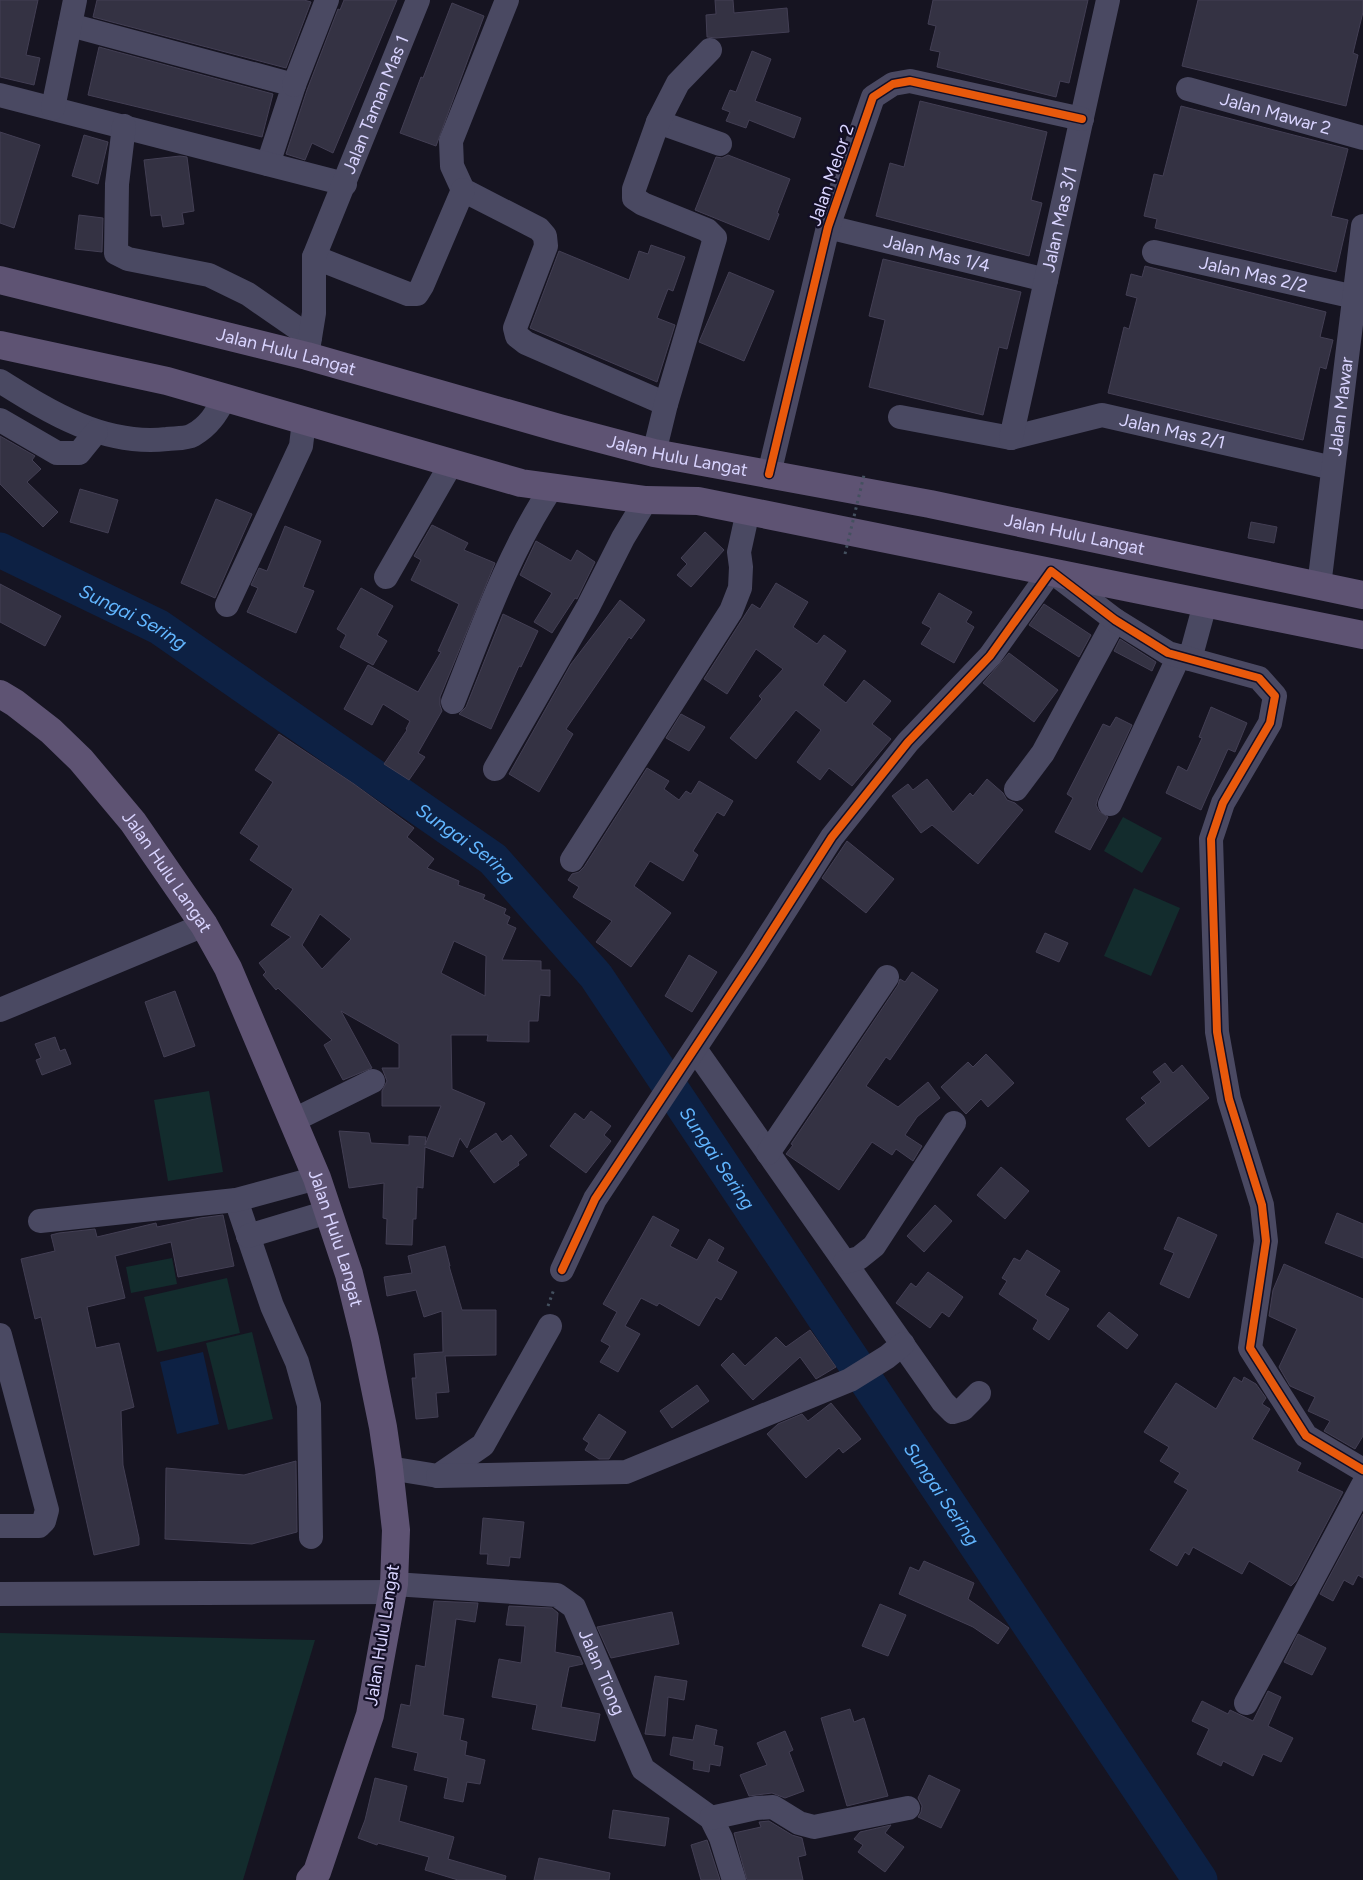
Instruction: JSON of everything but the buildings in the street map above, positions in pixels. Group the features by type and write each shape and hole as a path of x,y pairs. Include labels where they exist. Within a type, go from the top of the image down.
{"main road":[{"name":"Jalan Hulu Langat","path":"0,280 309,346 549,426 654,453 930,504 1363,595"},
{"path":"0,345 167,381 521,483 646,500 698,501 1363,635"},
{"name":"Jalan Hulu Langat","path":"0,694 51,731 81,760 133,822 204,925 228,968 317,1178 349,1274 365,1339 389,1468 396,1530 393,1588 370,1715 315,1877"}],"street":[{"path":"53,108 75,0"},
{"path":"268,164 294,85 327,0"},
{"name":"Jalan Taman Mas 1","path":"314,256 345,184 418,0"},
{"path":"507,0 451,141 452,166 463,190 540,229 545,236 546,246 515,328 517,336 526,343 666,404"},
{"name":"Jalan Mas 3/1","path":"1011,438 1108,0"},
{"path":"70,25 294,85"},
{"path":"654,453 666,404 715,238 707,230 643,204 634,198 634,190 658,122 678,82 710,50"},
{"name":"Jalan Melor 2","path":"769,474 828,228 873,97 893,84 910,81 1082,118"},
{"name":"Jalan Mawar 2","path":"1188,89 1363,138"},
{"path":"0,95 345,184"},
{"path":"658,122 720,144"},
{"path":"124,126 118,184 116,252 128,259 209,275 248,294 309,346"},
{"path":"309,346 314,313 314,256 408,294 417,294 463,190"},
{"name":"Jalan Mawar","path":"1319,586 1363,226"},
{"name":"Jalan Mas 1/4","path":"828,228 1046,280"},
{"name":"Jalan Mas 2/2","path":"1154,252 1355,297"},
{"path":"0,381 40,406 96,432 150,441 191,436 212,421 225,398"},
{"name":"Jalan Mas 2/1","path":"1011,438 1102,415 1333,468"},
{"path":"900,417 1011,438"},
{"path":"0,420 56,454 79,453 96,432"},
{"path":"227,605 301,446 304,422"},
{"path":"386,577 421,520 451,464"},
{"path":"453,702 499,586 536,511 552,487"},
{"path":"495,769 588,607 623,538 646,500"},
{"path":"572,860 730,611 740,588 741,567 739,552 748,511"},
{"path":"562,1270 595,1199 656,1109 832,837 908,742 990,656 1051,571 1115,620 1168,653 1259,678 1275,696 1270,723 1223,803 1211,839 1217,1032 1229,1099 1262,1205 1266,1241 1250,1348 1306,1436 1363,1470"},
{"path":"1110,804 1184,657 1204,604"},
{"path":"1016,789 1043,753 1115,620"},
{"path":"0,1010 204,925"},
{"path":"768,1153 887,977"},
{"path":"691,1053 768,1153 844,1262 895,1351 954,1412 963,1409 979,1393"},
{"path":"292,1122 373,1081"},
{"path":"844,1262 859,1258 874,1246 954,1123"},
{"path":"40,1221 236,1200 317,1178"},
{"path":"236,1200 272,1306 297,1362 309,1405 312,1538"},
{"path":"248,1236 328,1212"},
{"path":"438,1476 483,1444 550,1326"},
{"path":"0,1335 47,1510 44,1522 39,1526 0,1526"},
{"path":"389,1468 438,1476 626,1472 850,1380 895,1351"},
{"path":"1246,1703 1363,1485"},
{"name":"Jalan Tiong","path":"0,1594 393,1588 557,1595 574,1607 644,1769 711,1818 721,1838 734,1880"},
{"path":"711,1818 756,1808 773,1807 799,1823 814,1827 908,1808"}],"path":[{"path":"844,554 864,475"},
{"path":"550,1326 548,1303 562,1270"}],"green space":[{"path":"1123,817 1162,838 1142,873 1104,851"},
{"path":"1134,888 1180,908 1151,976 1104,956"},
{"path":"209,1091 223,1172 168,1181 154,1100"},
{"path":"172,1258 177,1284 131,1293 126,1267"},
{"path":"227,1278 240,1333 157,1352 144,1297"},
{"path":"252,1332 273,1419 228,1430 206,1343"},
{"path":"0,1633 315,1640 243,1880 0,1880"}],"water":[{"path":"203,1352 219,1424 177,1434 160,1362"}],"waterway":[{"name":"Sungai Sering","path":"0,550 159,627 493,859 596,976 1200,1880"}],"cycle path":[{"path":"769,474 828,227 873,97 893,84 910,81 1082,119"},
{"path":"562,1270 595,1199 754,959 832,837 908,742 990,656 1051,571 1115,620 1168,653 1259,678 1275,696 1270,723 1223,803 1211,839 1217,1032 1229,1099 1262,1205 1266,1241 1250,1348 1306,1436 1363,1470"}]}
